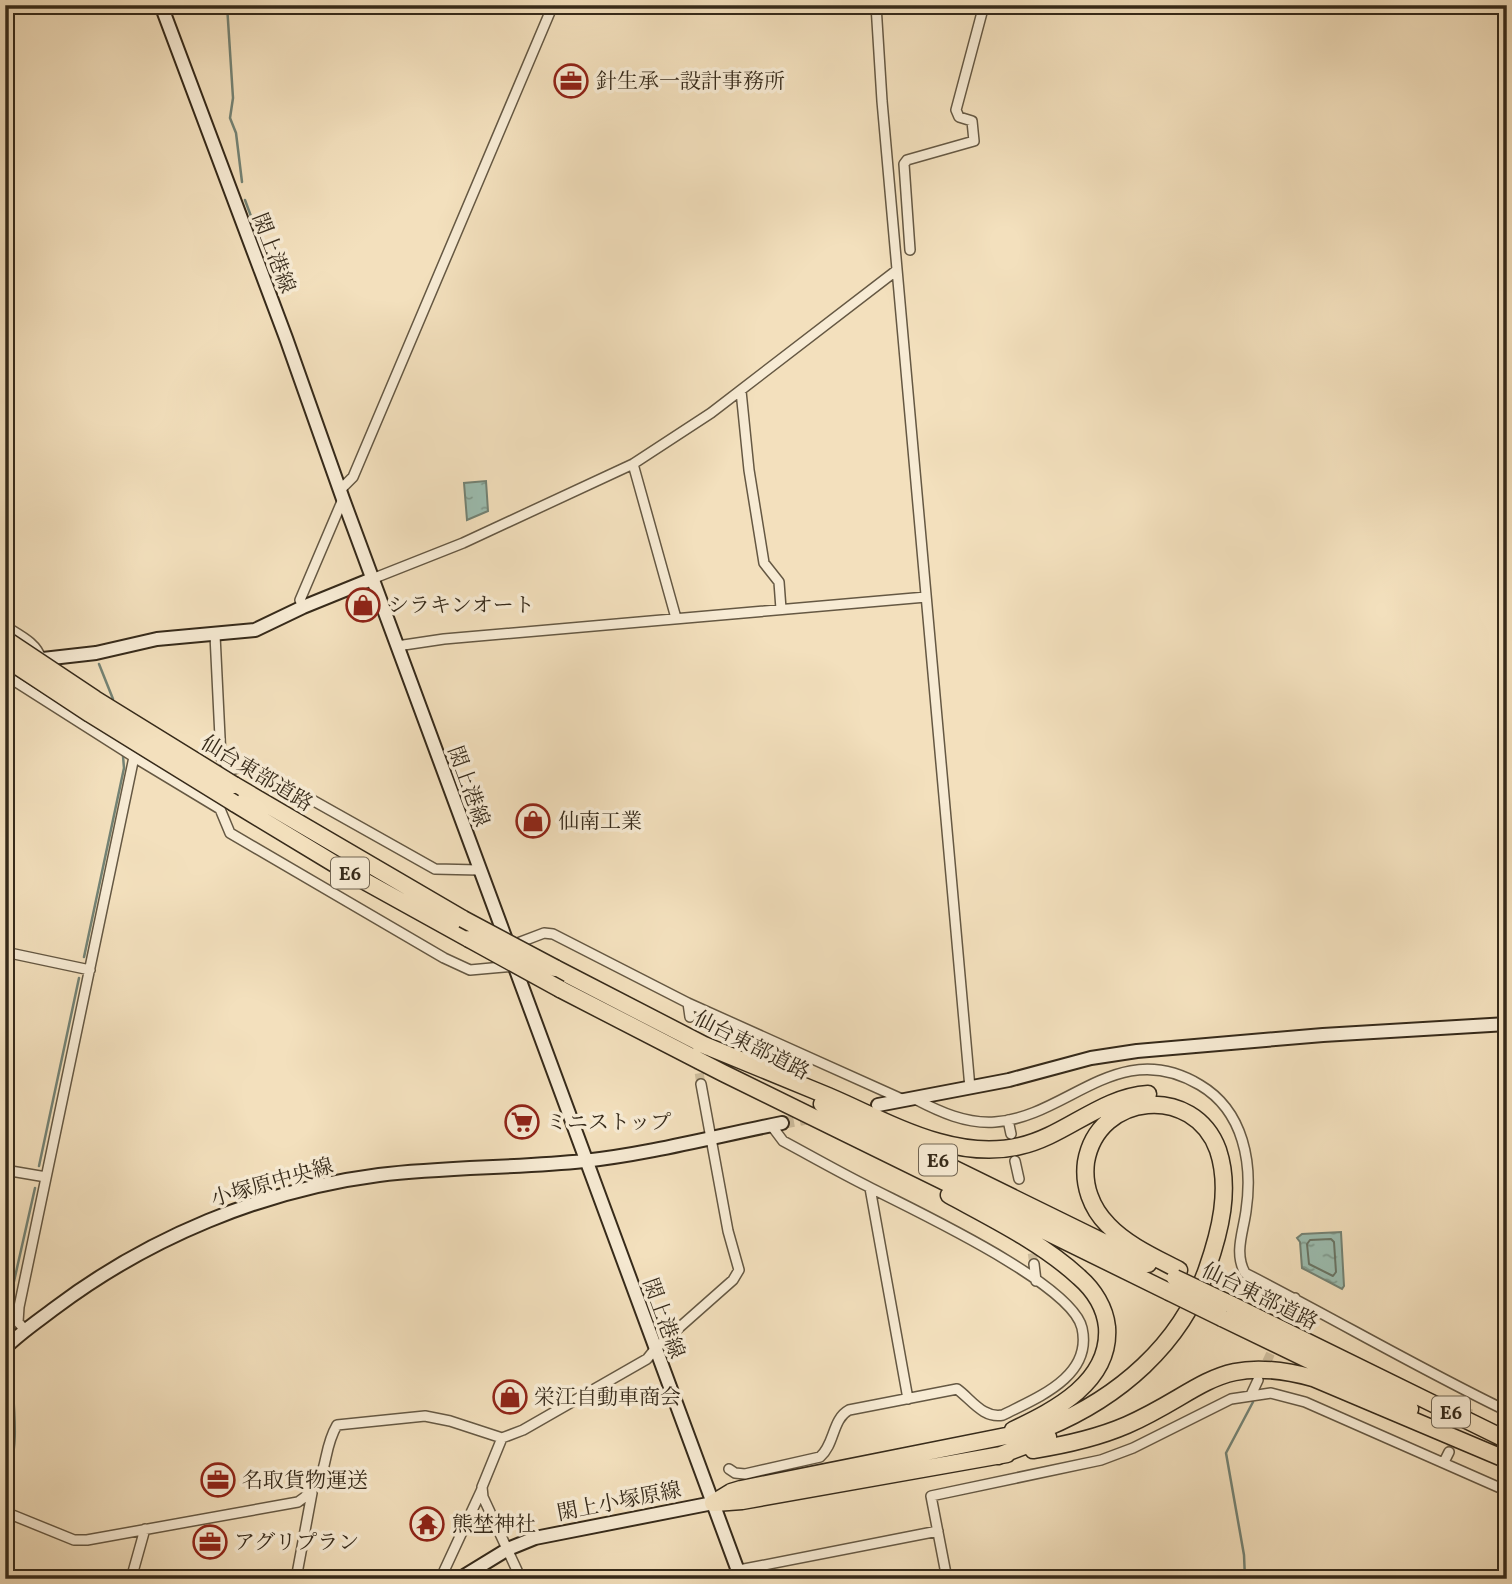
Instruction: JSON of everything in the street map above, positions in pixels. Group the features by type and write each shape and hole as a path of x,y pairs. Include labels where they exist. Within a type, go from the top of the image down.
{"highway":[{"name":"仙台東部道路","path":"5,639 95,699 232,778 463,919 699,1043 1174,1280 1507,1440"},
{"name":"仙台東部道路","path":"5,660 227,806 560,989 723,1073 1174,1280"},
{"path":"699,1043 925,1138 966,1148 1003,1149 1027,1144 1119,1100 1143,1094 1181,1099 1202,1111 1219,1130 1229,1153 1232,1212 1214,1279 1184,1335 1155,1369 1108,1408 1060,1432 998,1456"},
{"path":"723,1073 1006,1227 1061,1262 1089,1287 1104,1311 1106,1324 1105,1350 1093,1375 1060,1405 995,1438"},
{"path":"713,1503 741,1489 1034,1432 1073,1418 1122,1386 1152,1359 1177,1328 1205,1275 1215,1246 1222,1209 1223,1177 1217,1149 1203,1126 1182,1111 1158,1104 1135,1107 1106,1123 1092,1142 1086,1168 1088,1194 1100,1216 1117,1233 1145,1252 1174,1280 1228,1306"},
{"name":"仙台東部道路","path":"1228,1306 1507,1458"},
{"path":"713,1503 742,1502 1079,1441 1128,1425 1214,1378 1259,1368 1313,1378 1507,1458"}],"street":[{"name":"閖上港線","path":"161,5 740,1574"},
{"path":"303,607 300,600 341,495 353,477 553,5"},
{"path":"876,5 970,1088"},
{"path":"910,250 904,164 907,160 974,141 972,121 959,117 956,110 984,5"},
{"path":"5,660 96,653 157,639 255,630 303,607 463,542 633,464 741,391 897,270"},
{"path":"741,391 749,470 764,563 779,582 781,609"},
{"path":"633,464 676,618"},
{"path":"397,646 444,639 926,597"},
{"path":"5,626 29,641 39,651 41,659"},
{"path":"215,635 221,758 232,778"},
{"path":"5,675 134,757 227,806"},
{"path":"25,1330 18,1322 19,1307 134,757"},
{"path":"479,870 435,869 257,769 246,765 232,778 227,806 230,833 444,958 470,970 515,966"},
{"path":"508,947 529,937 544,933 553,934 688,1003 954,1117 994,1122 1008,1120 1045,1108 1077,1090 1113,1075 1146,1070 1167,1072 1199,1084 1224,1105 1240,1129 1244,1143 1248,1191 1239,1245 1241,1265 1245,1273 1474,1397 1507,1411"},
{"path":"5,952 90,970"},
{"path":"688,1003 690,1017"},
{"path":"878,1105 970,1088 1091,1058 1137,1051 1323,1035 1507,1024"},
{"path":"296,1579 312,1493 320,1481 331,1436 337,1425 425,1416 502,1438 523,1430 647,1359 733,1280 739,1270 728,1231 701,1084"},
{"path":"1008,1120 1011,1134"},
{"path":"729,1469 745,1474 813,1460 827,1451 842,1414 849,1410 957,1389 986,1414 994,1417 1003,1415 1054,1389 1072,1371 1083,1343 1083,1329 1079,1318 1067,1304 1036,1281 932,1218 783,1141 776,1124"},
{"name":"小塚原中央線","path":"5,1348 88,1283 147,1249 241,1208 321,1185 379,1175 586,1161 776,1124"},
{"path":"1015,1161 1019,1179"},
{"path":"5,1170 46,1177"},
{"path":"870,1188 908,1399"},
{"path":"1034,1264 1036,1281"},
{"path":"1290,1312 1295,1298"},
{"path":"1251,1395 1258,1380"},
{"path":"947,1579 931,1496 1101,1460 1133,1448 1231,1399 1251,1395 1271,1393 1305,1402 1507,1491"},
{"path":"1469,1408 1474,1397"},
{"path":"444,1571 502,1438"},
{"path":"1444,1462 1449,1452"},
{"path":"482,1487 483,1497 522,1579"},
{"path":"5,1512 75,1540 298,1502 312,1493"},
{"name":"閖上小塚原線","path":"459,1579 508,1549 565,1531 713,1503"},
{"path":"131,1579 145,1529"},
{"path":"740,1574 938,1531"}],"water":[{"path":"486,481 488,511 467,520 464,483"},
{"path":"1341,1232 1342,1289 1302,1268 1300,1242 1297,1238 1302,1234"}],"waterway":[{"path":"227,5 233,98 230,118 236,133 242,182"},
{"path":"245,200 263,249"},
{"path":"99,664 113,699"},
{"path":"84,957 124,768 123,756"},
{"path":"39,1166 79,978"},
{"path":"9,1325 8,1308 35,1188"},
{"path":"5,1478 10,1467 15,1438 11,1363"},
{"path":"1245,1579 1244,1555 1226,1453 1253,1402"}],"tunnel":[{"path":"697,1060 701,1084"},
{"path":"782,1123 816,1117"},
{"path":"1030,1240 1034,1264"},
{"path":"1261,1374 1290,1312"},
{"path":"1449,1452 1469,1408"}],"place":[{"name":"針生承一設計事務所","path":"571,81"},
{"name":"シラキンオート","path":"363,605"},
{"name":"仙南工業","path":"533,821"},
{"name":"ミニストップ","path":"522,1122"},
{"name":"栄江自動車商会","path":"510,1397"},
{"name":"名取貨物運送","path":"218,1480"},
{"name":"熊埜神社","path":"427,1524"},
{"name":"アグリプラン","path":"210,1542"}]}
